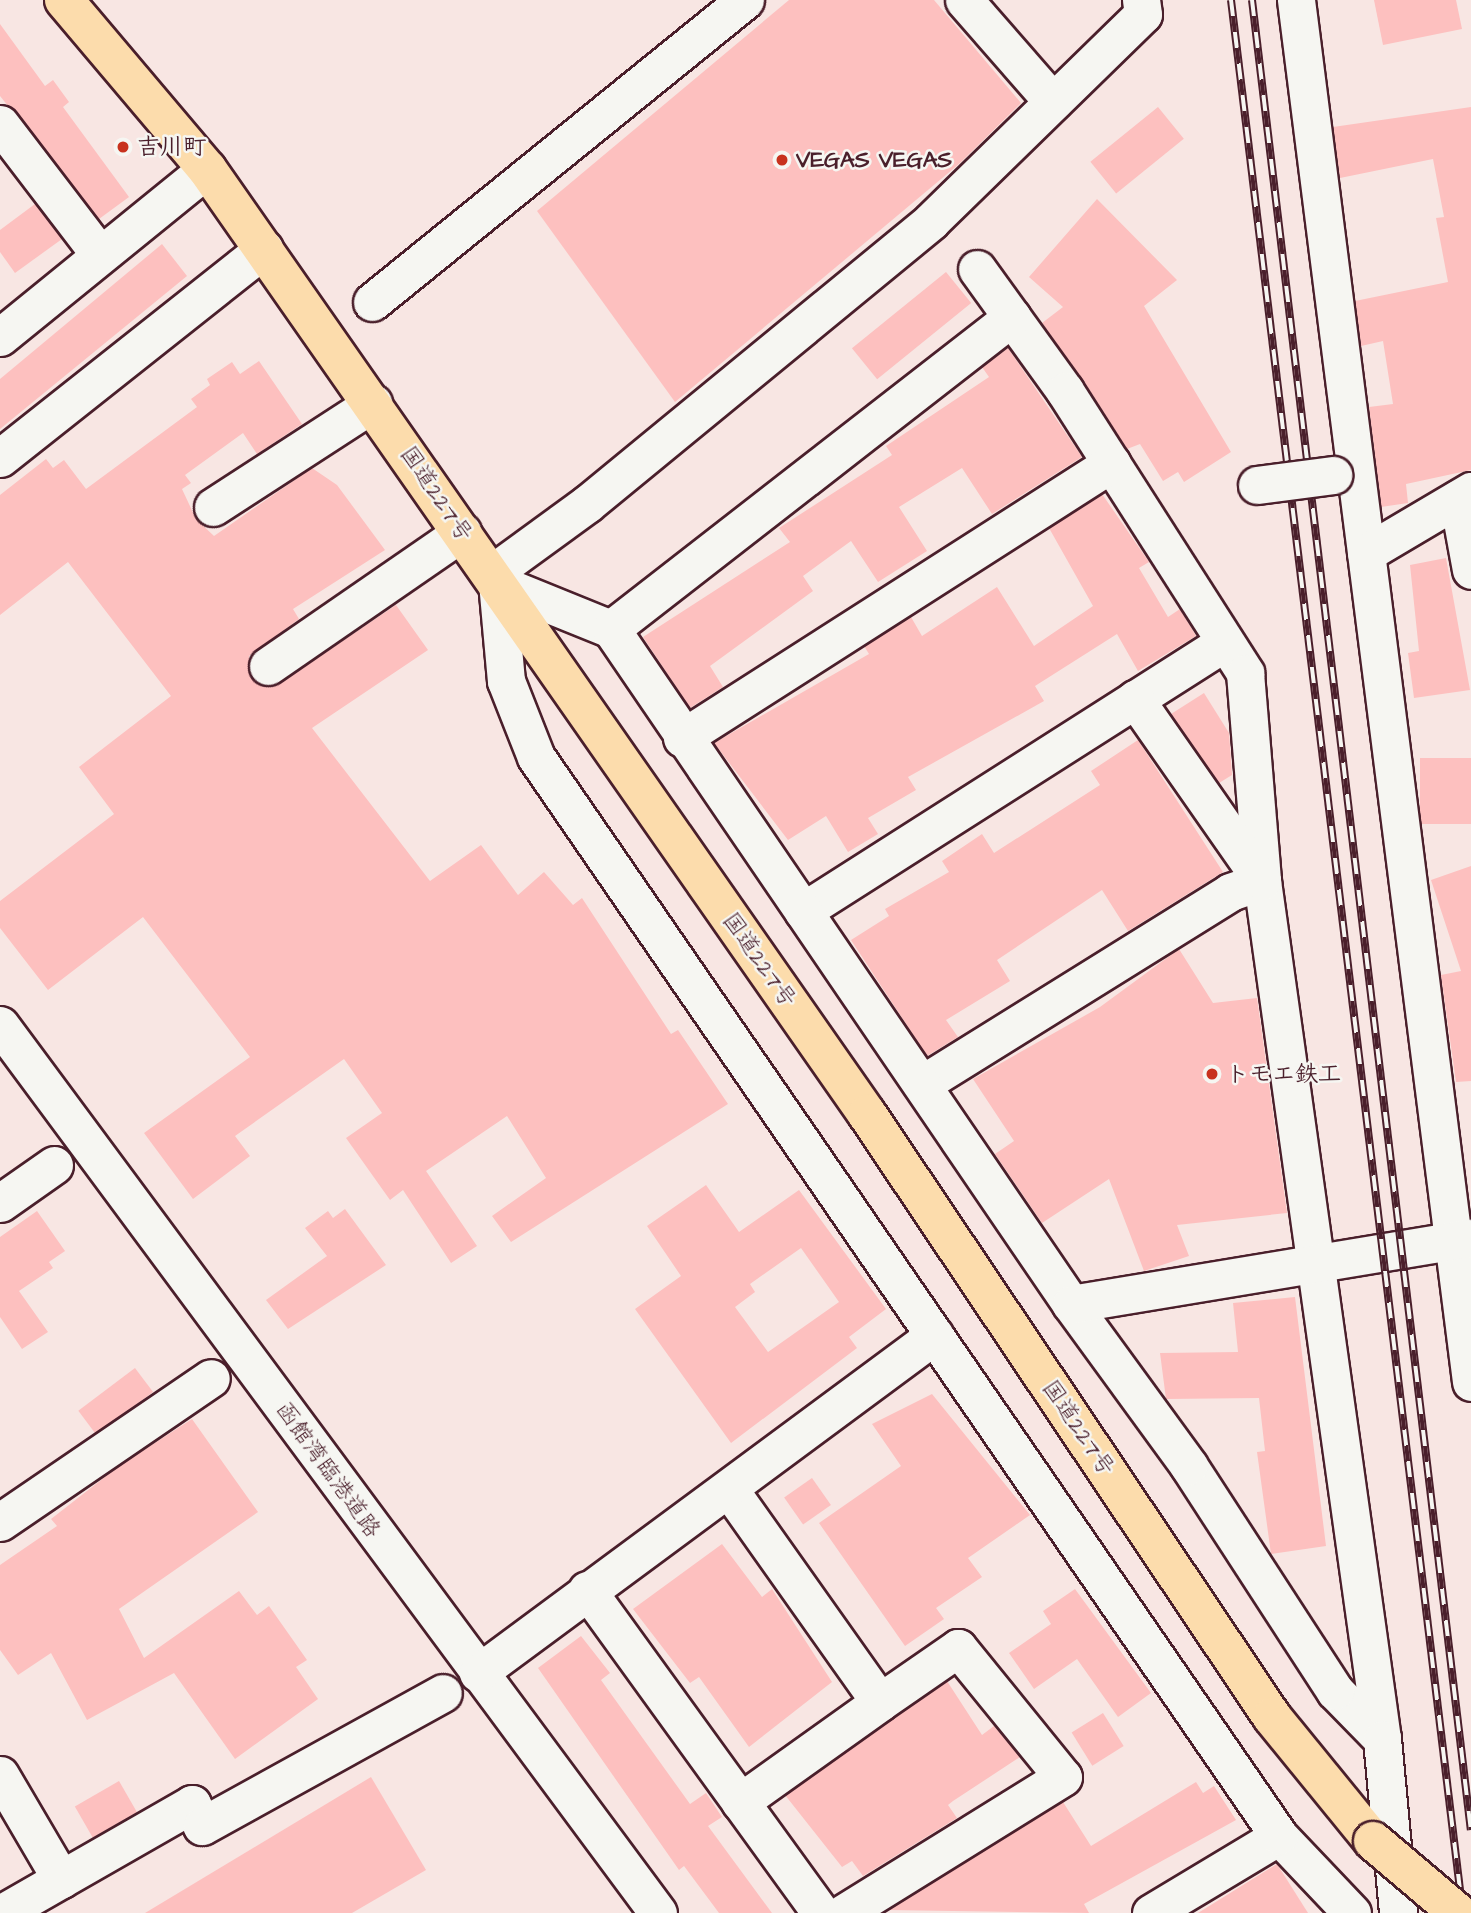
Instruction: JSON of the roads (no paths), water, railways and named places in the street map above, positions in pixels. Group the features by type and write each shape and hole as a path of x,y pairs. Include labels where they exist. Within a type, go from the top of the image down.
{"highway":[{"name":"国道227号","path":"64,0 207,169 373,403 866,1114 1272,1717 1373,1841 1458,1913"}],"street":[{"path":"372,302 745,0"},
{"path":"964,0 1053,102"},
{"path":"494,579 931,221 1143,14 1141,0"},
{"path":"1296,0 1366,554 1463,1240 1471,1382"},
{"path":"0,124 98,252"},
{"path":"0,337 98,252 207,169"},
{"path":"0,458 264,249"},
{"path":"977,269 1112,463 1245,673 1262,881 1312,1263 1382,1739 1398,1913"},
{"path":"611,629 1012,317"},
{"path":"213,507 373,403"},
{"path":"682,738 1112,463"},
{"path":"1257,485 1333,475"},
{"path":"1366,554 1464,495 1471,570"},
{"path":"268,666 462,532"},
{"path":"494,579 611,629 682,738 1071,1304 1189,1466 1335,1691 1382,1739"},
{"path":"494,579 506,681 536,757 1279,1836 1352,1913"},
{"path":"803,911 1224,643"},
{"path":"1135,699 1262,881"},
{"path":"922,1084 1230,892 1262,881"},
{"name":"函館湾臨港道路","path":"0,1025 478,1674 658,1913"},
{"path":"0,1203 54,1165"},
{"path":"1071,1304 1463,1240"},
{"path":"478,1674 587,1590 729,1489 935,1335"},
{"path":"0,1522 212,1378"},
{"path":"729,1489 880,1702"},
{"path":"587,1590 821,1913"},
{"path":"740,1802 958,1648 1063,1777 844,1913"},
{"path":"2,1913 192,1804 202,1826 443,1693"},
{"path":"0,1775 61,1879"},
{"path":"1151,1913 1279,1836"}],"railway":[{"path":"1231,0 1463,1913"},
{"path":"1252,0 1471,1830"}],"place":[{"name":"吉川町","path":"123,147"},
{"name":"VEGAS VEGAS","path":"782,160"},
{"name":"トモエ鉄工","path":"1212,1074"}]}
